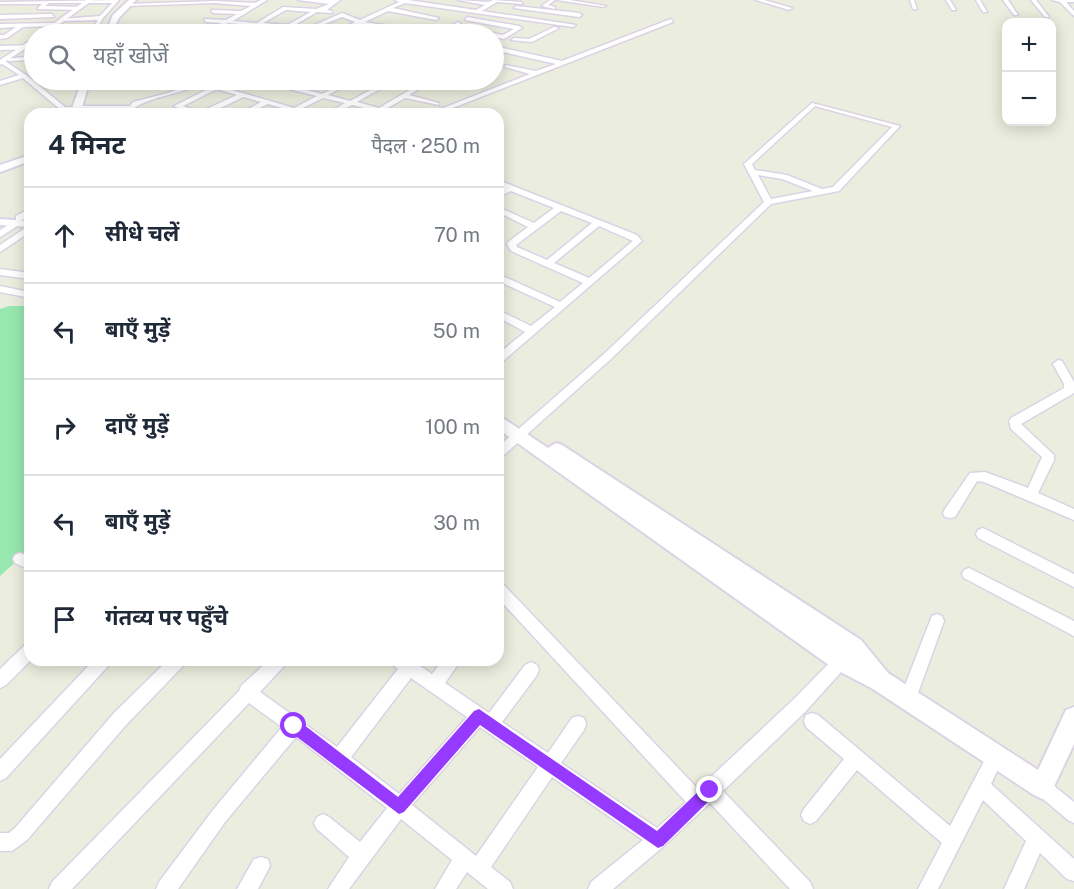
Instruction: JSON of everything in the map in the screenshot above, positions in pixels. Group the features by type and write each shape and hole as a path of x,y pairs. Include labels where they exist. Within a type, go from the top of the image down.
{"main road":[{"path":"108,24 109,20 129,2"},
{"path":"76,108 82,90"},
{"path":"76,108 86,90"},
{"path":"0,170 24,160"},
{"path":"0,217 24,222"},
{"path":"0,222 24,222"},
{"path":"504,414 523,433 841,661 881,681 1042,787 1074,718"},
{"path":"504,424 523,433 854,646 881,681"}],"street":[{"path":"224,24 265,0"},
{"path":"259,24 299,0 336,2"},
{"path":"397,0 569,24 596,5"},
{"path":"362,23 405,0"},
{"path":"460,0 490,4"},
{"path":"478,11 496,0 582,14"},
{"path":"546,9 544,6 553,0"},
{"path":"559,0 604,6"},
{"path":"758,0 789,8"},
{"path":"912,0 915,8"},
{"path":"943,0 948,0 954,9"},
{"path":"978,0 986,11"},
{"path":"1005,0 1016,14"},
{"path":"1033,0 1047,16"},
{"path":"1054,0 1074,1"},
{"path":"1061,0 1074,14"},
{"path":"2,16 28,1"},
{"path":"57,24 89,1"},
{"path":"0,3 116,1"},
{"path":"99,24 116,1"},
{"path":"129,2 234,1 256,5"},
{"path":"39,8 48,2"},
{"path":"296,24 336,2"},
{"path":"490,23 521,3"},
{"path":"378,7 436,18"},
{"path":"285,8 342,15 368,24"},
{"path":"0,9 80,9"},
{"path":"97,10 108,10"},
{"path":"213,11 242,13"},
{"path":"403,18 413,13"},
{"path":"428,22 446,13"},
{"path":"321,24 342,15"},
{"path":"2,16 101,18"},
{"path":"458,24 469,18 497,24"},
{"path":"206,20 247,24"},
{"path":"504,85 671,21"},
{"path":"389,24 393,22"},
{"path":"479,24 483,22"},
{"path":"504,25 519,28 504,37"},
{"path":"0,26 24,26"},
{"path":"0,37 5,37 21,26"},
{"path":"504,37 530,41 556,28"},
{"path":"504,45 514,40"},
{"path":"0,48 24,48"},
{"path":"4,61 24,49"},
{"path":"504,51 561,63"},
{"path":"4,61 24,59"},
{"path":"4,61 24,76"},
{"path":"507,66 536,73"},
{"path":"3,82 24,76"},
{"path":"0,89 13,86 3,82"},
{"path":"41,90 62,108"},
{"path":"131,108 135,103 179,90"},
{"path":"183,108 177,106 210,90"},
{"path":"226,90 288,108"},
{"path":"301,90 372,108"},
{"path":"299,108 334,90"},
{"path":"341,108 375,90"},
{"path":"383,108 414,90"},
{"path":"446,108 492,90"},
{"path":"213,108 242,95"},
{"path":"404,96 437,104"},
{"path":"254,108 267,102"},
{"path":"504,449 768,202 836,189 897,126 814,104 748,164 768,202"},
{"path":"752,172 784,177 821,192"},
{"path":"504,185 634,237 638,241 504,355"},
{"path":"504,192 510,188"},
{"path":"560,208 511,244 514,249 590,282"},
{"path":"504,212 534,227"},
{"path":"0,234 24,222"},
{"path":"0,249 24,223"},
{"path":"548,264 597,223"},
{"path":"0,272 24,275"},
{"path":"504,280 561,306"},
{"path":"0,290 24,294"},
{"path":"504,316 532,331"},
{"path":"1031,495 1048,460 1048,455 1019,432 1015,421 1070,390 1070,384 1058,364"},
{"path":"950,513 974,476 985,477 1074,514"},
{"path":"982,534 1074,581"},
{"path":"969,574 1074,630"},
{"path":"504,594 704,796 803,889"},
{"path":"908,699 937,621"},
{"path":"598,889 658,840 800,705 854,646"},
{"path":"0,680 24,656"},
{"path":"0,772 98,666"},
{"path":"0,842 12,842 21,834 120,719 173,666"},
{"path":"59,889 274,666"},
{"path":"339,758 402,666"},
{"path":"406,666 658,840"},
{"path":"434,685 448,666"},
{"path":"338,889 399,806 485,720 531,670"},
{"path":"247,692 339,758 504,889"},
{"path":"812,721 954,842"},
{"path":"445,889 472,863 552,765 578,724"},
{"path":"166,889 219,816 294,726"},
{"path":"928,889 996,756"},
{"path":"810,815 856,758"},
{"path":"981,787 1074,872"},
{"path":"1042,787 1074,814"},
{"path":"323,823 361,855"},
{"path":"1014,889 1037,838"},
{"path":"247,889 261,866"}],"green space":[{"path":"9,306 24,306 24,554 0,576 0,309"}],"route":[{"path":"294,726 339,758 399,806 479,716 658,840 710,790"}]}
